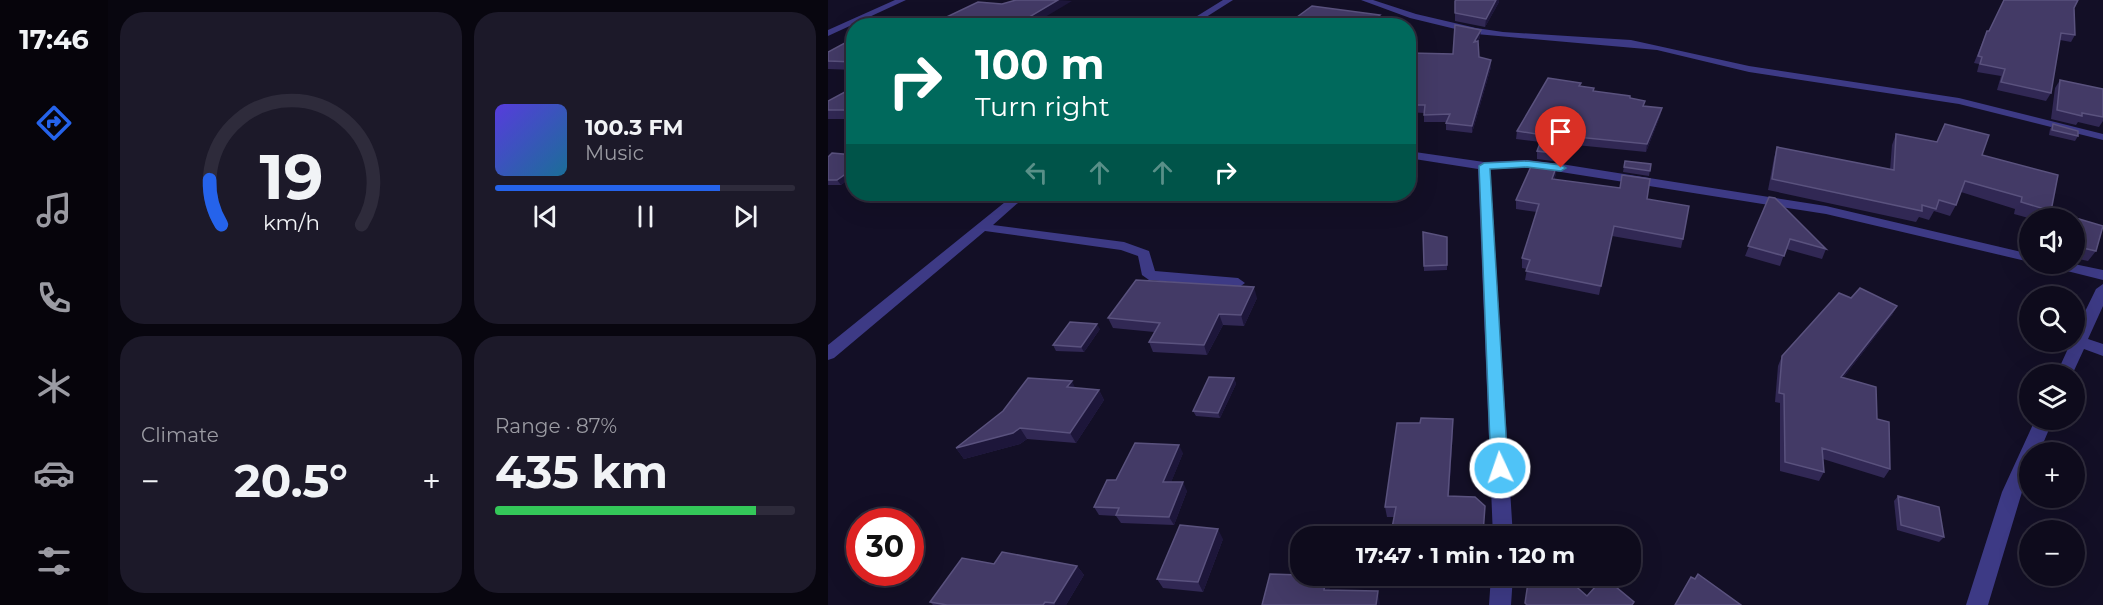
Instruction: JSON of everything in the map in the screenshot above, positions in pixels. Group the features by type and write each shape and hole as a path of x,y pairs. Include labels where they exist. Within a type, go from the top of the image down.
{"street":[{"path":"862,18 902,0"},
{"path":"1199,18 1229,0"},
{"path":"1365,0 1413,16 1503,35 1657,46 1749,69 1959,101 2103,137"},
{"path":"828,33 846,25"},
{"path":"1416,155 1484,166 1527,164 1561,168 1826,210 2019,255"},
{"path":"1484,166 1502,526"},
{"path":"828,354 1014,201"},
{"path":"982,227 1124,246 1143,254 1149,275 1238,283"},
{"path":"2085,271 2103,275"},
{"path":"2085,329 2103,289"},
{"path":"2085,344 2103,350"},
{"path":"1977,605 2012,492 2040,430"},
{"path":"1500,605 1501,586"}],"building":[{"path":"1016,0 1058,0 1028,18 945,18 978,2 1002,4"},
{"path":"1456,0 1496,0 1486,19 1455,13"},
{"path":"2004,0 2078,0 2074,8 2075,35 2061,33 2051,93 2001,82 2005,69 1980,64 1982,57 1978,56 1987,31"},
{"path":"1312,6 1380,15 1376,18 1296,18"},
{"path":"1455,25 1481,30 1474,42 1478,41 1479,57 1491,60 1472,126 1446,123 1450,114 1424,115 1425,105 1416,105 1416,53 1453,54"},
{"path":"846,42 846,62 828,61 828,52"},
{"path":"1548,78 1581,83 1579,86 1594,88 1593,91 1630,96 1630,98 1645,101 1643,106 1662,108 1647,144 1567,136 1561,154 1537,151 1543,135 1517,131"},
{"path":"2060,80 2103,89 2103,117 2082,113 2082,116 2057,110"},
{"path":"846,91 846,110 828,110 828,101"},
{"path":"1945,124 1989,135 1982,155 2058,175 2052,208 2041,208 2021,202 2022,197 1965,181 1956,205 1939,200 1936,209 1922,205 1922,211 1772,179 1777,147 1894,170 1896,134 1937,142"},
{"path":"2053,124 2078,131 2078,136 2052,130"},
{"path":"832,153 846,154 846,174 837,180 828,180 828,157"},
{"path":"1625,161 1651,164 1650,171 1624,167"},
{"path":"1533,162 1557,165 1552,179 1620,188 1622,175 1650,179 1647,199 1689,206 1683,239 1614,226 1601,286 1526,271 1530,260 1522,258 1539,204 1516,200"},
{"path":"1769,197 1775,198 1826,249 1790,239 1784,256 1748,246"},
{"path":"2085,221 2103,226 2096,251 2085,248"},
{"path":"1423,232 1447,237 1447,265 1424,266"},
{"path":"1136,280 1254,287 1241,315 1219,314 1204,345 1149,342 1160,323 1108,318"},
{"path":"1860,288 1897,306 1841,377 1876,387 1877,419 1889,422 1890,469 1822,448 1824,472 1785,462 1784,394 1779,393 1782,356 1839,293 1851,298"},
{"path":"1070,322 1097,324 1081,347 1053,345"},
{"path":"1209,377 1234,378 1218,413 1193,411"},
{"path":"1028,378 1072,381 1067,387 1099,390 1070,433 1020,428 1013,433 956,448 1003,411"},
{"path":"1421,418 1453,419 1448,496 1475,497 1485,506 1484,526 1392,526 1396,507 1385,507 1397,423 1420,423"},
{"path":"1135,443 1179,445 1163,482 1183,482 1169,517 1116,515 1119,508 1094,507 1107,480 1116,480"},
{"path":"1898,496 1939,507 1944,537 1901,525"},
{"path":"1180,525 1218,529 1198,582 1157,579"},
{"path":"1002,552 1077,566 1054,603 947,605 930,602 962,558 994,564"},
{"path":"1270,574 1290,575 1290,586 1325,586 1324,590 1378,591 1376,605 1262,605"},
{"path":"1698,574 1741,605 1675,605 1691,577 1695,579"},
{"path":"1528,586 1576,586 1587,596 1596,586 1615,586 1634,602 1632,605 1527,605 1525,603"}],"route":[{"path":"1500,468 1484,166 1527,164 1561,168"}]}
